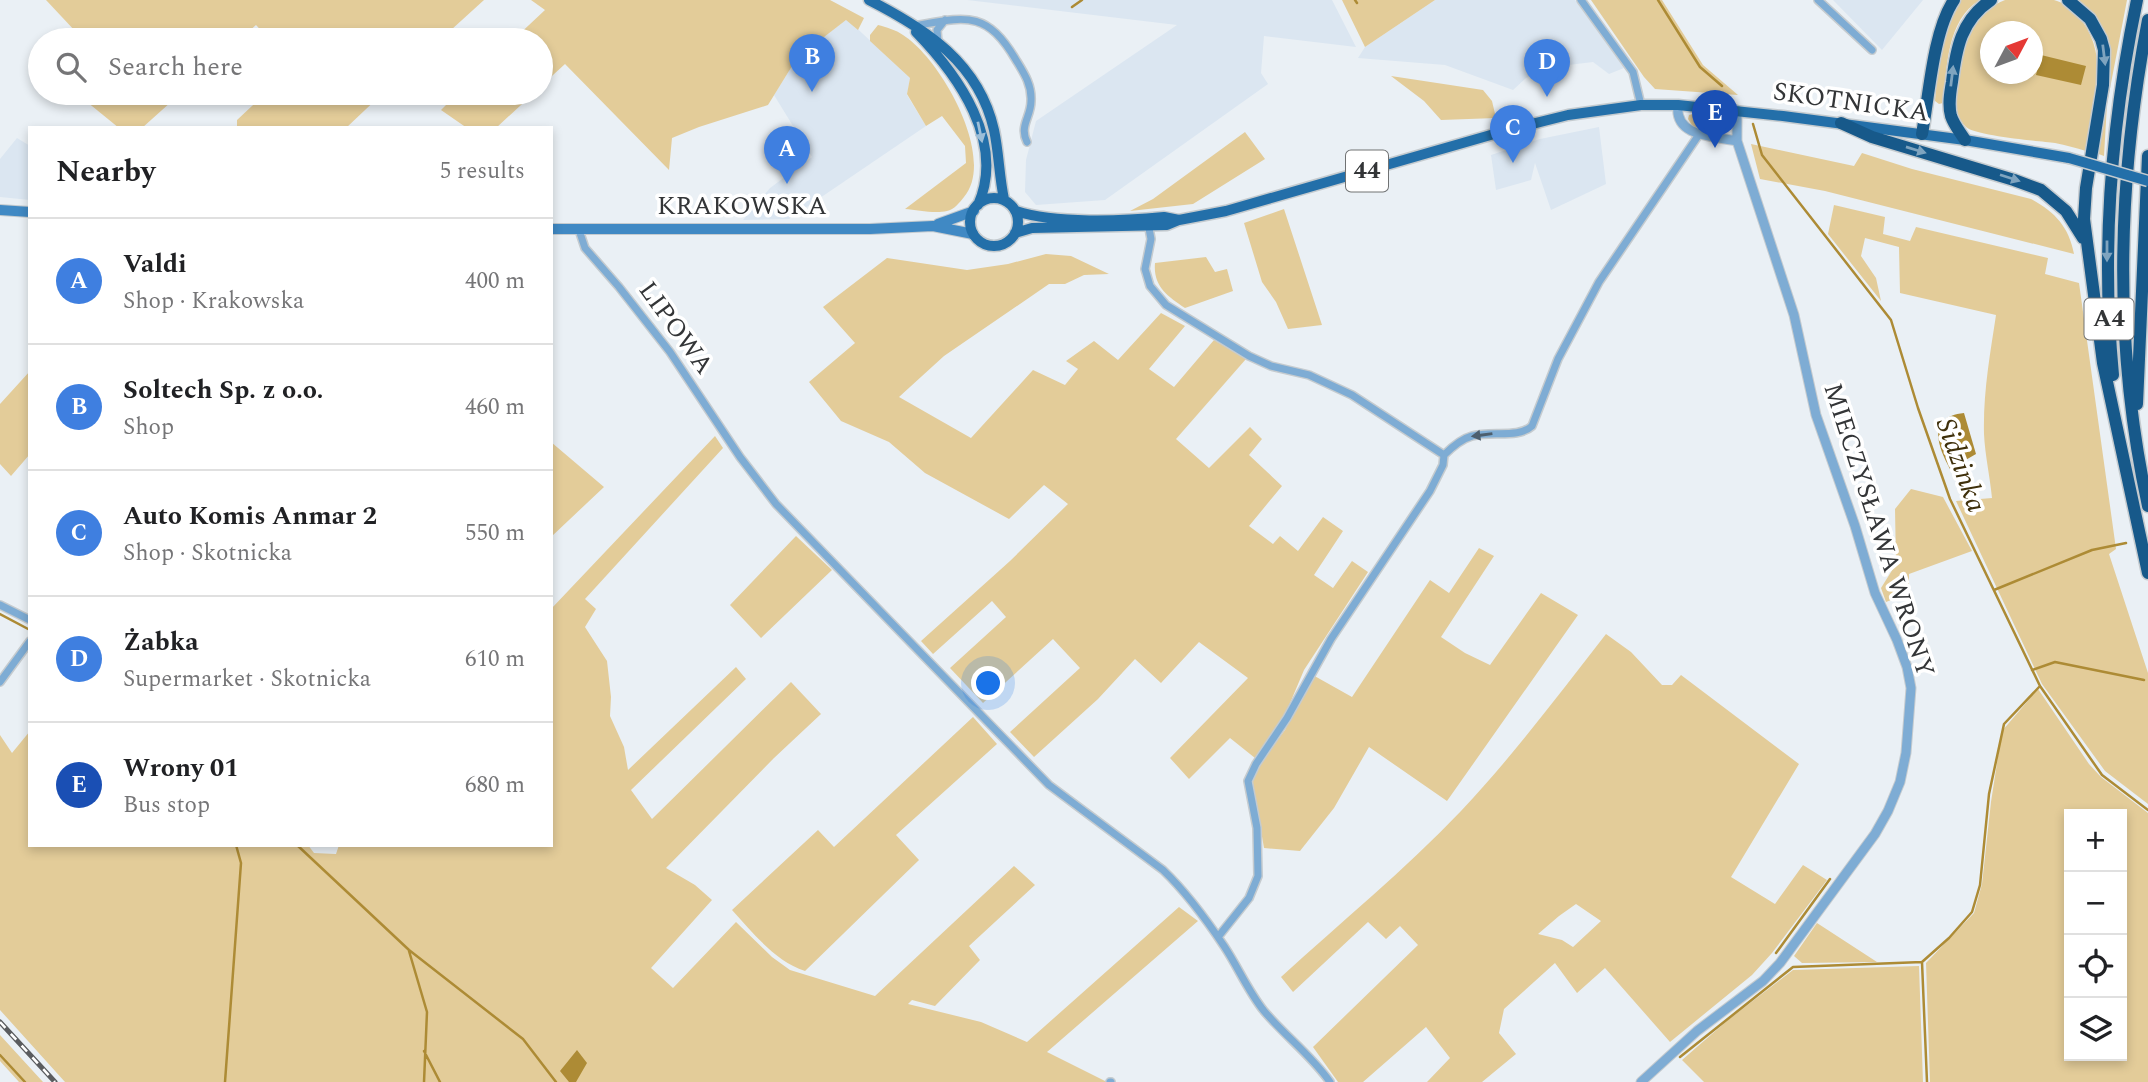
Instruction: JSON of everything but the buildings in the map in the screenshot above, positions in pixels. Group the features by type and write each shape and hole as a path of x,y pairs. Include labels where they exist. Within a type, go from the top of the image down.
{"highway":[{"path":"1922,134 1939,37 1945,16 1954,0"},
{"path":"1965,140 1950,114 1955,55 1968,22 1991,0"},
{"path":"2068,0 2083,12 2096,28 2105,61 2086,188 2084,219 2103,363 2122,455"},
{"name":"A4","path":"2137,0 2117,108 2107,238 2110,348 2122,455 2148,573"},
{"name":"A4","path":"2148,20 2132,114 2124,220 2126,346 2136,443 2148,506"},
{"path":"1840,123 1872,137 2040,190 2066,211 2088,248"},
{"path":"2136,443 2148,156"}],"main road":[{"path":"869,0 938,42 960,62 982,96 994,131 1004,199"},
{"path":"910,24 951,71 970,101 978,121 985,155 986,182 970,223 973,234"},
{"name":"SKOTNICKA","path":"1015,233 1032,228 1148,223 1164,217 1179,220 1226,211 1544,121 1598,110 1641,106 1678,105 1737,110 1965,140 2068,158 2148,181"},
{"path":"976,208 993,197 1004,199 1016,211 1015,233"},
{"name":"KRAKOWSKA","path":"933,226 976,208"},
{"path":"0,210 28,212"},
{"name":"SKOTNICKA","path":"1016,211 1029,216 1148,223"},
{"name":"KRAKOWSKA","path":"553,229 870,229 933,226 973,234"},
{"name":"44","path":"973,234 980,242 992,246 1004,243 1015,233"}],"street":[{"path":"1581,0 1633,72 1641,106"},
{"path":"1818,0 1872,50"},
{"path":"910,24 968,19 987,25 1003,38 1030,85 1031,102 1023,135 1027,142"},
{"path":"938,42 937,30 946,20"},
{"path":"1678,105 1679,123 1691,131 1737,141"},
{"name":"MIECZYSŁAWA WRONY","path":"1641,1082 1697,1031 1763,981 1780,963 1875,834 1900,782 1906,753 1911,688 1906,667 1897,640 1875,593 1856,526 1817,418 1794,315 1737,141 1737,110"},
{"path":"1218,937 1249,898 1258,876 1257,828 1248,781 1331,639 1430,491 1443,465 1444,455 1452,446 1471,436 1526,432 1532,426 1558,359 1600,282 1700,133"},
{"path":"1148,223 1151,240 1145,269 1150,286 1166,306 1249,356 1271,366 1309,375 1352,395 1444,455"},
{"name":"LIPOWA","path":"579,230 585,248 620,287 670,352 738,454 776,504 1049,785 1163,870 1199,910 1262,1009 1317,1063 1330,1082"},
{"path":"0,605 28,619"},
{"path":"0,682 28,644"}],"shaded area":[{"path":"46,0 484,0 453,28 259,28 256,25 253,28 72,28"},
{"path":"531,0 830,0 864,18 858,30 846,20 797,58 768,105 672,138 669,170 565,64 553,75 553,28 526,28 545,10"},
{"path":"967,0 1332,0 1356,47 1264,36 1261,73 1268,84 1105,200 1036,205 1025,192 1026,160 1036,121 1177,25"},
{"path":"1342,0 1435,0 1365,47"},
{"path":"1435,0 1575,0 1624,68 1609,74 1593,62 1552,67 1526,78 1513,90 1445,65 1358,58 1365,47"},
{"path":"1591,0 1662,0 1703,65 1738,95 1655,89"},
{"path":"1833,0 1923,0 1882,50"},
{"path":"1961,0 1980,0 1960,20 1954,32 1943,103 1939,104 1935,101 1942,48 1949,23"},
{"path":"2005,0 2054,0 2072,10 2088,30 2094,46 2098,80 2086,151 2055,143 1982,133 1966,127 1961,120 1954,93 1957,64 1976,22 1987,10"},
{"path":"2078,0 2127,0 2107,104 2104,156 2096,153 2108,90 2110,56 2098,25"},
{"path":"847,19 910,78 907,95 926,126 789,219 743,220 770,188 812,157 774,95 797,58"},
{"path":"878,25 900,33 918,47 948,87 960,110 974,159 972,180 964,197 950,210 932,212 905,209 966,163 965,146 942,116 926,126 907,94 910,78 870,41 870,35"},
{"path":"2043,55 2086,66 2081,85 2043,77"},
{"path":"1391,76 1483,90 1492,101 1496,118 1441,120 1424,101"},
{"path":"91,105 168,105 144,126 117,126"},
{"path":"253,105 370,105 348,126 237,126 237,120"},
{"path":"446,105 521,105 498,126 464,126 441,110"},
{"path":"1689,115 1725,118 1730,121 1731,127 1725,133 1693,127 1688,119"},
{"path":"1599,127 1606,184 1551,210 1535,163 1531,180 1496,190 1491,155 1540,139"},
{"path":"1245,132 1265,159 1193,204 1130,211 1153,199"},
{"path":"17,138 28,145 28,200 0,197 0,159"},
{"path":"1751,144 1854,166 1862,153 1912,169 2031,199 2060,221 2069,236 2074,254 1825,191 1760,179"},
{"path":"1834,205 1885,217 1883,234 1910,241 1916,227 2048,258 2045,274 2079,283 2116,549 2109,554 2148,673 2148,804 2105,771 2042,684 1956,501 1992,498 1984,419 1987,374 1996,315 1900,293 1899,247 1865,238 1861,256 1876,278 1881,301 1828,234"},
{"path":"1284,209 1322,325 1288,329 1276,302 1262,282 1244,223"},
{"path":"1046,254 1071,256 1109,274 1084,275 1065,284 1049,284 944,356 899,397 971,438 1033,370 1065,385 1078,369 1066,361 1094,341 1118,360 1161,313 1185,326 1149,369 1174,387 1214,340 1246,359 1176,439 1209,468 1250,427 1262,439 1249,455 1282,486 1249,526 1273,544 1280,536 1298,551 1323,517 1343,531 1314,575 1333,588 1352,561 1368,572 1304,670 1285,715 1255,758 1230,738 1189,779 1170,758 1248,678 1199,642 1161,683 1135,659 1098,699 1034,757 1010,732 1080,668 1053,639 983,703 950,668 1006,617 992,601 933,654 921,641 1010,561 1068,504 1044,485 1009,519 925,473 889,442 841,421 809,382 855,343 823,307 887,258 967,270 1008,264"},
{"path":"1206,257 1215,272 1227,269 1233,291 1185,308 1162,290 1156,278 1155,263"},
{"path":"28,373 28,456 11,476 0,464 0,404"},
{"path":"1964,413 1976,454 1950,469 1941,451 1938,434 1940,426 1944,420"},
{"path":"715,436 723,448 585,599 596,609 585,627 607,661 610,716 624,747 628,770 736,667 746,679 631,790 652,819 791,682 821,714 666,868 695,885 712,900 651,968 673,988 736,922 772,957 790,970 875,996 1014,866 1035,885 969,946 980,960 935,1006 912,1000 908,1004 981,1022 1027,1042 1179,907 1198,921 1047,1052 1107,1082 65,1082 0,1010 0,735 12,753 28,733 28,847 310,847 314,853 336,854 338,847 553,847 553,607"},
{"path":"553,444 604,487 553,535"},
{"path":"1911,489 1943,497 1972,551 1909,574 1909,593 1886,602 1881,588 1896,564 1895,509"},
{"path":"796,536 832,570 761,638 730,605"},
{"path":"1479,548 1494,556 1441,637 1490,665 1541,593 1578,615 1447,801 1369,747 1334,808 1300,851 1264,848 1252,779 1260,763 1285,730 1311,674 1352,697 1430,580 1449,593"},
{"path":"1606,634 1631,652 1662,685 1672,685 1681,675 1799,764 1731,877 1775,904 1803,865 1827,880 1752,975 1670,1042 1605,968 1577,993 1555,963 1504,1009 1499,1033 1516,1054 1482,1082 1427,1082 1450,1058 1426,1027 1363,1082 1338,1082 1313,1047 1418,945 1400,926 1386,939 1368,922 1293,992 1281,977 1395,875 1461,811 1517,747","holes":["1576,904 1601,921 1573,947 1562,940 1538,934"]},
{"path":"2038,689 2089,764 2101,777 2148,813 2148,1082 1930,1082 1926,963 1974,913 1982,884 2002,731"},
{"path":"973,717 997,744 896,835 919,860 805,971 784,960 756,937 732,910 818,830 834,847"},
{"path":"1817,923 1877,962 1802,963 1794,956"},
{"path":"1919,966 1923,1082 1704,1082 1682,1060 1793,970"},
{"path":"0,1035 43,1082 19,1082 0,1061"},
{"path":"577,1050 587,1063 576,1082 569,1082 560,1071"}],"waterway":[{"path":"1072,7 1082,0"},
{"name":"Sidzinka","path":"1658,0 1700,67 1722,86"},
{"name":"Sidzinka","path":"1753,124 1762,155 1891,320 1950,499 2040,686 2102,775 2148,810"},
{"path":"1994,590 2092,550 2126,543"},
{"path":"0,614 28,629"},
{"path":"2032,670 2055,662 2144,680"},
{"path":"1927,1082 1922,962 1949,938 1972,912 1980,885 1989,794 2004,724 2040,686"},
{"path":"225,1082 241,863 237,847"},
{"path":"299,847 409,950 523,1039 556,1082"},
{"path":"1776,953 1830,879"},
{"path":"409,951 427,1012 424,1082"},
{"path":"1680,1057 1793,967 1922,962"},
{"path":"424,1051 440,1082"},
{"path":"0,1055 25,1082"}],"railway":[{"path":"0,1022 55,1082"}],"place":[{"name":"Soltech Sp. z o.o.","path":"812,92"},
{"name":"Żabka","path":"1547,97"},
{"name":"Wrony 01","path":"1715,148"},
{"name":"Auto Komis Anmar 2","path":"1513,163"},
{"name":"Valdi","path":"787,184"}]}
